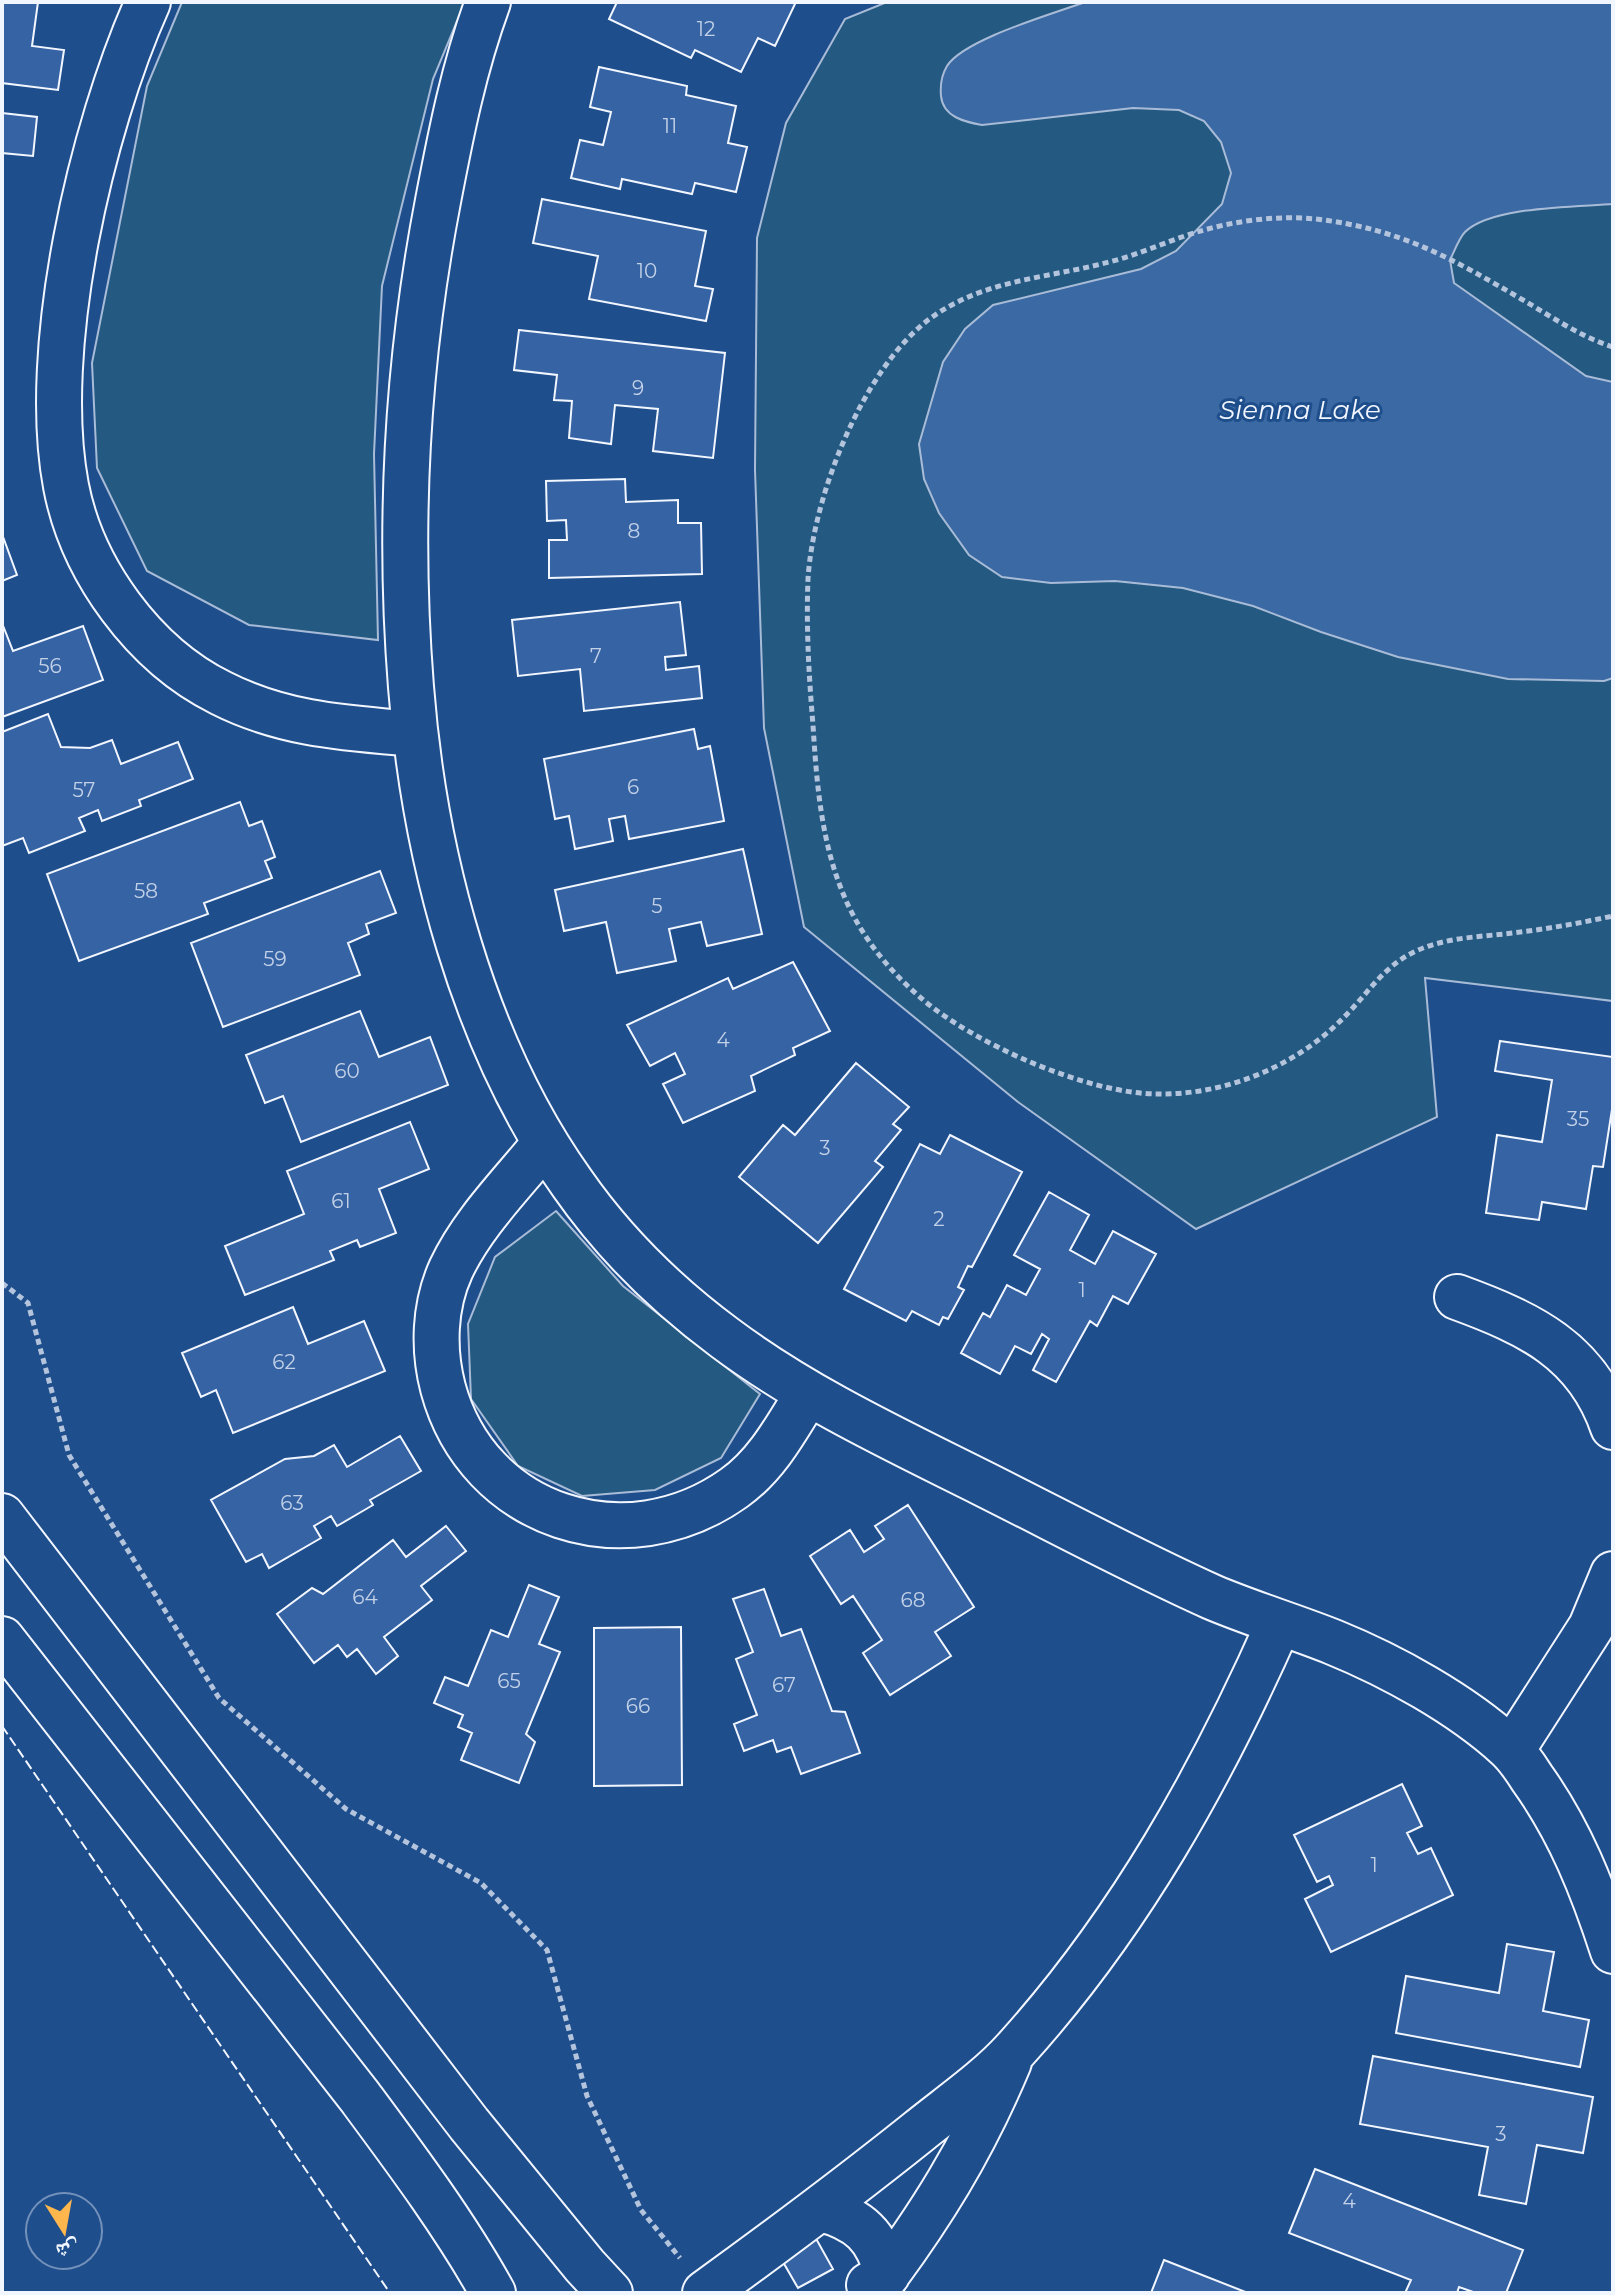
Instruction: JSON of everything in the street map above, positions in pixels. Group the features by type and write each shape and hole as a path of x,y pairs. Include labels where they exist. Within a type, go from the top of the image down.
{"street":[{"path":"148,2 114,91 95,160 78,233 66,308 59,384 60,436 66,488 82,538 105,585 137,627 175,663 219,693 267,714 318,726 415,734"},
{"path":"488,2 451,131 414,346 404,532 407,625 415,734 432,841 455,930 491,1032 545,1143 607,1228 661,1284 721,1335 808,1393 1214,1598 1330,1640 1378,1662 1425,1689 1512,1750 1546,1797 1573,1845 1596,1897 1613,1951"},
{"path":"545,1143 475,1229 451,1271 437,1317 437,1366 450,1412 474,1455 508,1489 550,1513 597,1525 646,1526 694,1512 735,1487 770,1453 808,1393"},
{"path":"1457,1297 1508,1316 1540,1333 1568,1355 1592,1382 1613,1427"},
{"path":"2,1516 469,2124 610,2293"},
{"path":"1512,1750 1585,1638 1607,1594 1613,1574"},
{"path":"706,2292 821,2209 951,2106 1013,2052 1078,1974 1137,1892 1183,1818 1238,1715 1279,1623"},
{"path":"2,1639 360,2097 479,2267 493,2293"},
{"path":"872,2287 925,2223 959,2169 989,2112 1013,2052"},
{"path":"821,2209 840,2214 858,2224 873,2238 883,2255 872,2287"}],"path":[{"path":"1613,347 1585,337 1465,266 1416,242 1363,225 1308,218 1252,220 1198,231 1109,262 986,288 929,319 884,364 857,414 835,465 818,519 809,574 808,632 814,748 826,843 842,891 872,946 896,975 954,1023 1019,1056 1084,1081 1118,1090 1154,1094 1191,1093 1226,1086 1261,1074 1294,1057 1324,1036 1382,974 1413,952 1437,943 1555,928 1613,916"},
{"path":"2,1283 28,1303 69,1455 219,1698 346,1809 481,1883 547,1950 587,2096 641,2210 706,2292"}],"shaded area":[{"path":"182,2 465,2 433,79 382,286 374,454 378,640 249,625 147,571 97,468 92,363 147,86"},
{"path":"887,2 1613,2 1613,1001 1425,978 1437,1117 1196,1229 1018,1102 804,927 764,728 755,470 757,238 786,123 845,19"},
{"path":"556,1211 623,1286 760,1394 721,1458 655,1490 582,1496 518,1466 471,1399 468,1324 495,1257"}],"water":[{"name":"Sienna Lake","path":"1085,2 1613,2 1613,204 1535,209 1494,217 1477,223 1465,232 1450,260 1454,283 1586,376 1613,382 1613,678 1604,681 1508,679 1398,657 1253,606 1183,588 1115,581 1051,583 1002,577 969,555 939,513 924,479 919,444 943,362 965,329 993,305 1141,269 1176,251 1222,204 1231,173 1221,142 1204,121 1179,110 1133,108 982,125 962,120 946,109 941,96 941,81 947,66 956,56 990,37"}],"building":[{"path":"2,2 38,2 32,46 64,50 58,90 2,83"},
{"path":"617,2 795,4 775,46 758,38 741,72 695,50 691,58 609,19"},
{"path":"599,67 687,86 686,95 736,106 728,143 747,147 736,192 695,183 692,194 622,179 620,189 571,178 580,140 603,145 611,112 590,107"},
{"path":"2,113 37,117 33,156 2,153"},
{"path":"542,199 706,231 695,286 713,289 706,321 589,299 598,256 533,243"},
{"path":"519,330 725,353 713,458 653,451 658,409 615,405 611,444 569,438 572,401 554,400 557,375 514,370"},
{"path":"625,479 626,502 678,500 678,523 701,523 702,574 549,578 549,540 567,540 566,520 547,521 546,481"},
{"path":"2,534 17,575 2,581"},
{"path":"680,602 686,655 665,657 666,670 699,666 702,698 584,711 580,669 518,676 512,620"},
{"path":"2,623 13,651 83,626 103,680 2,717"},
{"path":"48,714 61,747 90,748 112,740 121,764 178,742 193,779 139,800 141,806 102,821 98,810 79,818 85,831 29,853 23,838 2,846 2,732"},
{"path":"694,729 698,749 710,746 724,821 629,839 625,816 609,819 613,841 575,849 569,816 555,819 544,759"},
{"path":"240,802 249,826 262,821 275,857 265,861 272,878 204,903 208,914 79,961 47,874"},
{"path":"743,849 762,934 707,946 701,922 669,929 676,961 617,973 606,922 564,931 555,890"},
{"path":"380,871 396,913 366,924 369,934 348,943 360,975 223,1027 191,943"},
{"path":"793,962 830,1031 793,1048 795,1055 751,1076 755,1091 683,1123 663,1084 685,1074 675,1053 650,1066 627,1025 728,978 733,989"},
{"path":"360,1011 379,1057 430,1037 448,1085 301,1142 283,1096 265,1103 246,1055"},
{"path":"1500,1041 1613,1057 1613,1103 1603,1167 1593,1166 1586,1209 1542,1202 1539,1220 1486,1213 1497,1135 1542,1142 1552,1080 1495,1071"},
{"path":"856,1063 909,1107 893,1124 901,1130 875,1161 883,1167 818,1243 739,1177 783,1125 795,1135"},
{"path":"410,1122 429,1169 379,1189 396,1233 360,1247 357,1240 330,1251 334,1260 245,1295 225,1246 304,1214 287,1171"},
{"path":"950,1135 1022,1172 972,1267 968,1266 958,1287 964,1290 948,1319 943,1317 939,1325 912,1311 906,1321 844,1289 920,1144 940,1154"},
{"path":"1049,1192 1089,1215 1070,1250 1095,1264 1113,1231 1156,1254 1128,1304 1113,1296 1097,1326 1090,1321 1056,1382 1033,1370 1049,1339 1042,1334 1031,1354 1015,1346 1000,1374 961,1353 983,1313 990,1317 1007,1285 1026,1295 1040,1269 1014,1255"},
{"path":"293,1307 308,1344 364,1321 385,1371 233,1433 216,1390 201,1397 182,1353"},
{"path":"400,1436 421,1471 370,1500 373,1505 337,1526 331,1516 314,1526 321,1538 269,1568 262,1554 246,1562 211,1500 285,1459 314,1456 334,1445 347,1467"},
{"path":"908,1505 974,1607 935,1632 951,1656 890,1695 863,1653 882,1640 853,1596 841,1604 810,1556 850,1530 864,1552 884,1539 875,1526"},
{"path":"446,1526 466,1551 421,1586 432,1600 384,1637 398,1656 376,1674 357,1649 347,1657 338,1645 314,1663 277,1614 312,1588 323,1594 393,1540 406,1557"},
{"path":"529,1585 559,1597 539,1644 560,1652 526,1734 535,1742 519,1783 461,1760 472,1733 458,1727 463,1715 434,1703 445,1677 468,1686 491,1630 508,1637"},
{"path":"764,1589 781,1636 801,1629 832,1711 845,1712 860,1753 801,1774 791,1747 777,1752 773,1740 744,1751 734,1724 757,1715 736,1659 753,1652 733,1599"},
{"path":"681,1627 682,1785 594,1786 594,1628"},
{"path":"1402,1784 1422,1826 1407,1833 1418,1854 1431,1848 1453,1895 1331,1952 1305,1899 1333,1885 1329,1876 1317,1882 1294,1835"},
{"path":"1507,1944 1554,1952 1543,2011 1589,2020 1580,2067 1396,2033 1406,1976 1499,1993"},
{"path":"1373,2056 1593,2097 1583,2153 1537,2145 1526,2204 1479,2195 1488,2147 1360,2124"},
{"path":"1315,2169 1523,2250 1506,2293 1476,2293 1459,2287 1457,2293 1405,2293 1411,2280 1289,2233"},
{"path":"814,2235 833,2269 798,2288 779,2255"},
{"path":"1164,2260 1248,2293 1151,2293"}],"fence":[{"path":"2,1726 390,2293"}]}
